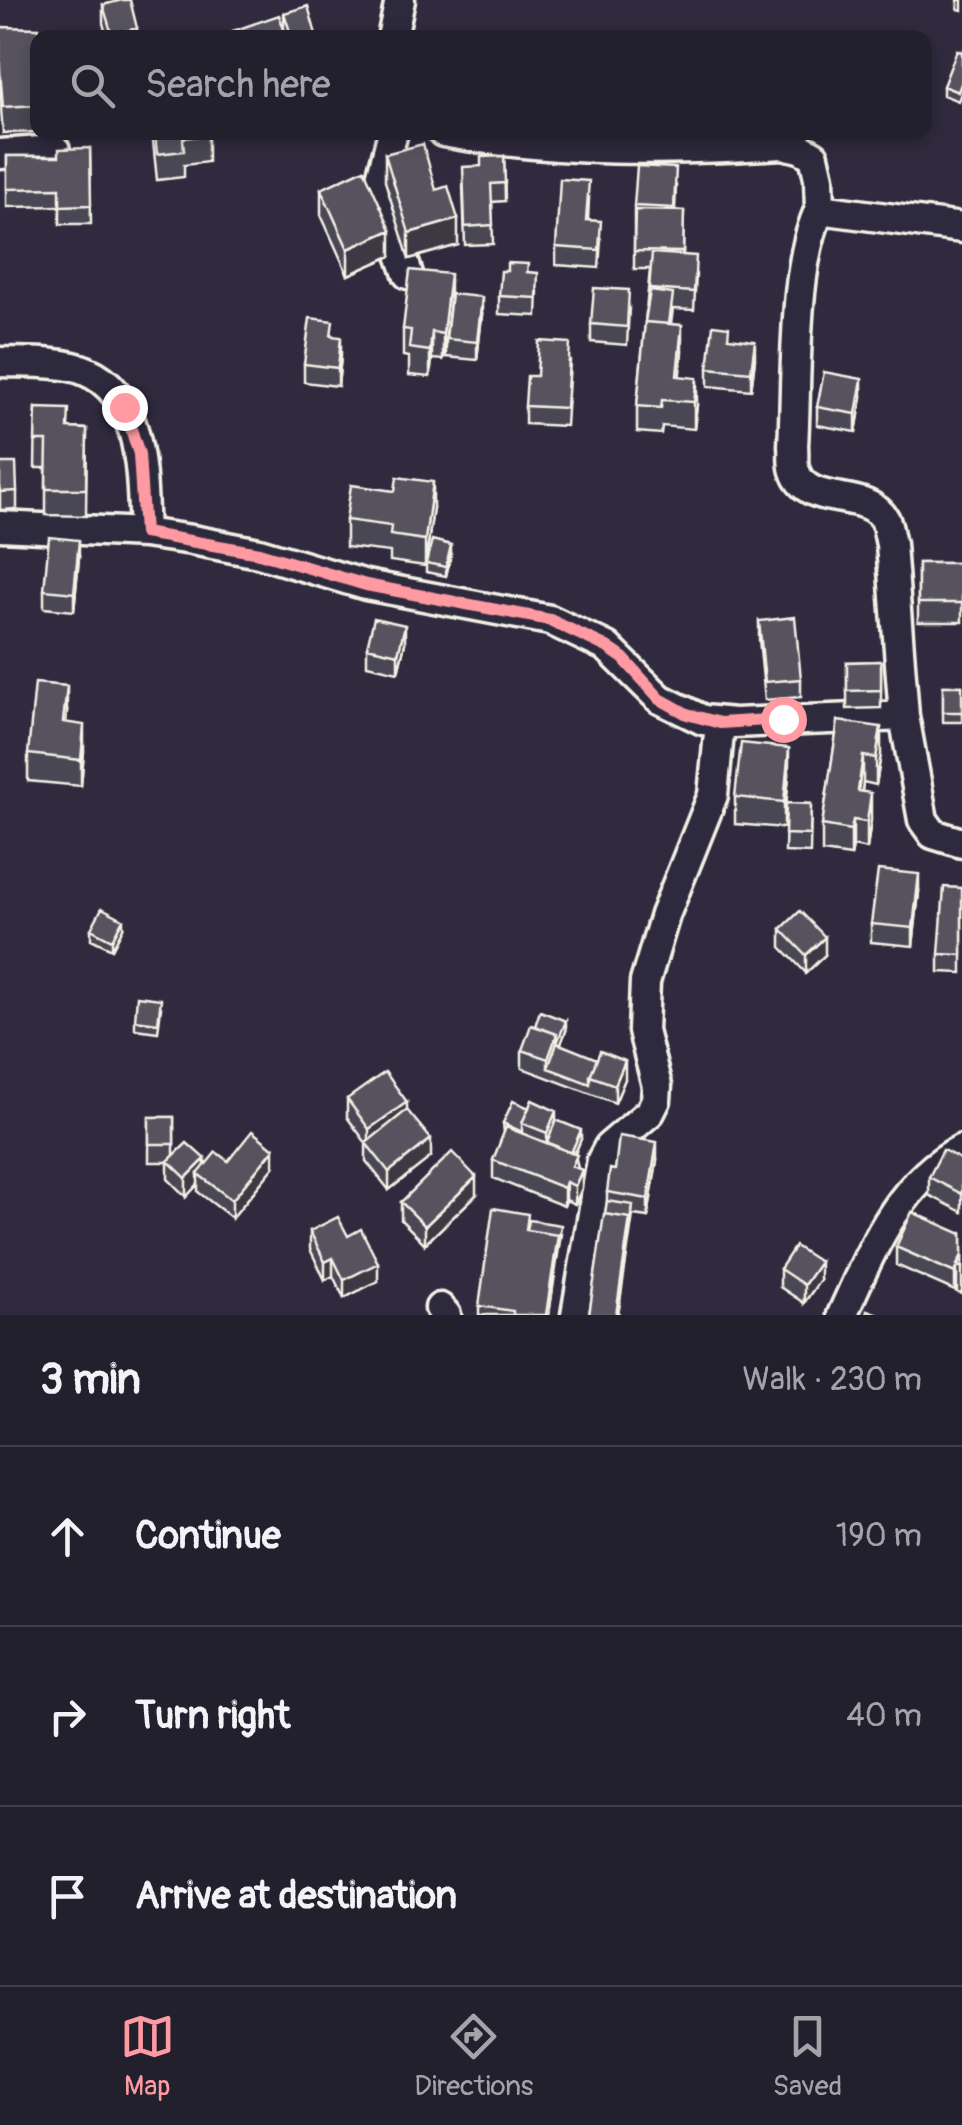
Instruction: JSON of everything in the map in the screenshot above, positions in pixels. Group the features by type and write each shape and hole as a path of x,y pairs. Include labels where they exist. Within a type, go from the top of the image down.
{"street":[{"path":"394,30 400,0"},
{"path":"391,140 380,182 383,203 408,274"},
{"path":"490,140 620,151 782,144 814,156 820,209 810,229 802,286 794,471 802,484 819,493 870,504 885,520 891,544 904,716 923,820 933,834 962,843"},
{"path":"0,154 56,150"},
{"path":"820,209 962,228"},
{"path":"0,362 87,371 110,389 124,407 139,454 144,533"},
{"path":"0,526 144,533 259,553 366,585 550,620 623,658 660,699 673,707 720,723 904,716"},
{"path":"576,1315 602,1160 609,1148 650,1112 656,1100 657,1086 643,1031 645,982 665,915 712,795 720,723"},
{"path":"842,1315 874,1244 899,1202 933,1167 962,1148"}],"building":[{"path":"130,0 137,28 110,30 103,5"},
{"path":"308,6 315,30 289,30 284,13"},
{"path":"279,15 284,30 236,30"},
{"path":"0,27 39,28 30,30 30,105 3,107"},
{"path":"957,50 962,52 958,92 943,86"},
{"path":"156,140 183,140 184,151 157,154"},
{"path":"423,144 436,190 448,186 458,219 409,233 385,154"},
{"path":"90,148 91,205 60,206 60,188 7,189 7,156 59,156 59,149"},
{"path":"504,156 505,183 491,184 493,225 465,227 463,167 481,166 481,157"},
{"path":"637,166 676,168 674,208 634,206"},
{"path":"364,169 391,230 348,249 321,189"},
{"path":"560,179 589,181 586,220 601,221 599,250 556,247"},
{"path":"635,210 684,211 683,252 634,251"},
{"path":"652,253 696,256 694,292 649,289"},
{"path":"507,263 528,264 527,272 538,273 537,298 499,296 501,271 507,271"},
{"path":"410,270 450,274 443,334 432,332 430,351 409,348 411,330 403,329"},
{"path":"594,288 629,290 627,327 591,324"},
{"path":"650,291 673,294 669,324 645,322"},
{"path":"451,294 482,297 477,342 446,339"},
{"path":"310,318 333,321 331,336 341,337 338,368 304,364"},
{"path":"645,322 682,325 677,376 697,378 694,402 662,400 661,408 637,406"},
{"path":"713,325 729,327 728,338 755,341 751,372 708,368"},
{"path":"539,341 570,343 566,408 525,406 527,376 537,376"},
{"path":"824,372 862,379 856,414 817,407"},
{"path":"36,408 69,409 68,428 87,429 86,489 46,489 47,441 35,441"},
{"path":"0,463 16,463 17,491 0,492"},
{"path":"397,477 433,482 425,540 390,535 391,526 346,520 351,485 395,491"},
{"path":"49,537 79,540 74,593 44,590"},
{"path":"432,540 451,545 446,567 426,563"},
{"path":"918,563 962,563 962,603 918,603"},
{"path":"795,617 801,679 765,682 759,621"},
{"path":"374,618 405,625 398,654 367,647"},
{"path":"881,661 881,690 847,691 847,662"},
{"path":"35,683 67,686 63,722 84,725 81,760 28,754"},
{"path":"943,686 962,686 962,712 943,712"},
{"path":"838,721 881,727 876,758 863,756 858,791 871,793 867,822 853,820 851,830 822,825"},
{"path":"741,743 789,748 784,802 735,797"},
{"path":"786,803 811,804 810,835 785,834"},
{"path":"878,870 919,874 913,928 871,924"},
{"path":"944,887 962,888 962,955 939,954"},
{"path":"102,908 123,919 112,940 91,929"},
{"path":"800,911 825,937 806,955 781,929"},
{"path":"137,996 161,999 158,1023 135,1020"},
{"path":"540,1011 566,1021 557,1043 557,1034 535,1026"},
{"path":"531,1025 557,1034 548,1059 522,1050"},
{"path":"557,1043 597,1059 590,1084 548,1068"},
{"path":"600,1051 625,1061 615,1085 590,1076"},
{"path":"385,1072 407,1102 369,1129 347,1099"},
{"path":"532,1100 556,1111 547,1133 522,1123"},
{"path":"513,1101 529,1108 522,1132 503,1123"},
{"path":"407,1110 431,1139 389,1172 366,1143"},
{"path":"149,1117 174,1117 174,1144 149,1144"},
{"path":"556,1120 581,1130 571,1153 547,1142"},
{"path":"506,1127 577,1155 572,1166 582,1170 575,1186 566,1182 564,1188 493,1160"},
{"path":"252,1131 274,1149 232,1200 198,1174 216,1152 228,1161"},
{"path":"619,1136 657,1142 648,1199 607,1192 610,1169 615,1170"},
{"path":"187,1143 205,1159 186,1178 168,1161"},
{"path":"943,1150 962,1160 962,1194 929,1177"},
{"path":"452,1152 476,1177 425,1226 401,1202"},
{"path":"607,1201 633,1205 630,1227 630,1218 605,1214"},
{"path":"493,1208 528,1214 526,1230 558,1235 546,1315 513,1315 513,1311 479,1306"},
{"path":"912,1212 962,1234 962,1255 955,1273 896,1247"},
{"path":"604,1214 630,1218 616,1315 589,1315"},
{"path":"338,1217 348,1236 361,1229 378,1263 344,1280 333,1258 325,1262 310,1231"},
{"path":"529,1220 561,1225 558,1244 558,1235 527,1230"},
{"path":"795,1246 820,1262 804,1285 780,1269"}],"route":[{"path":"124,407 139,454 144,533 259,553 366,585 550,620 607,647 623,658 660,699 687,714 720,723 783,719"}]}
